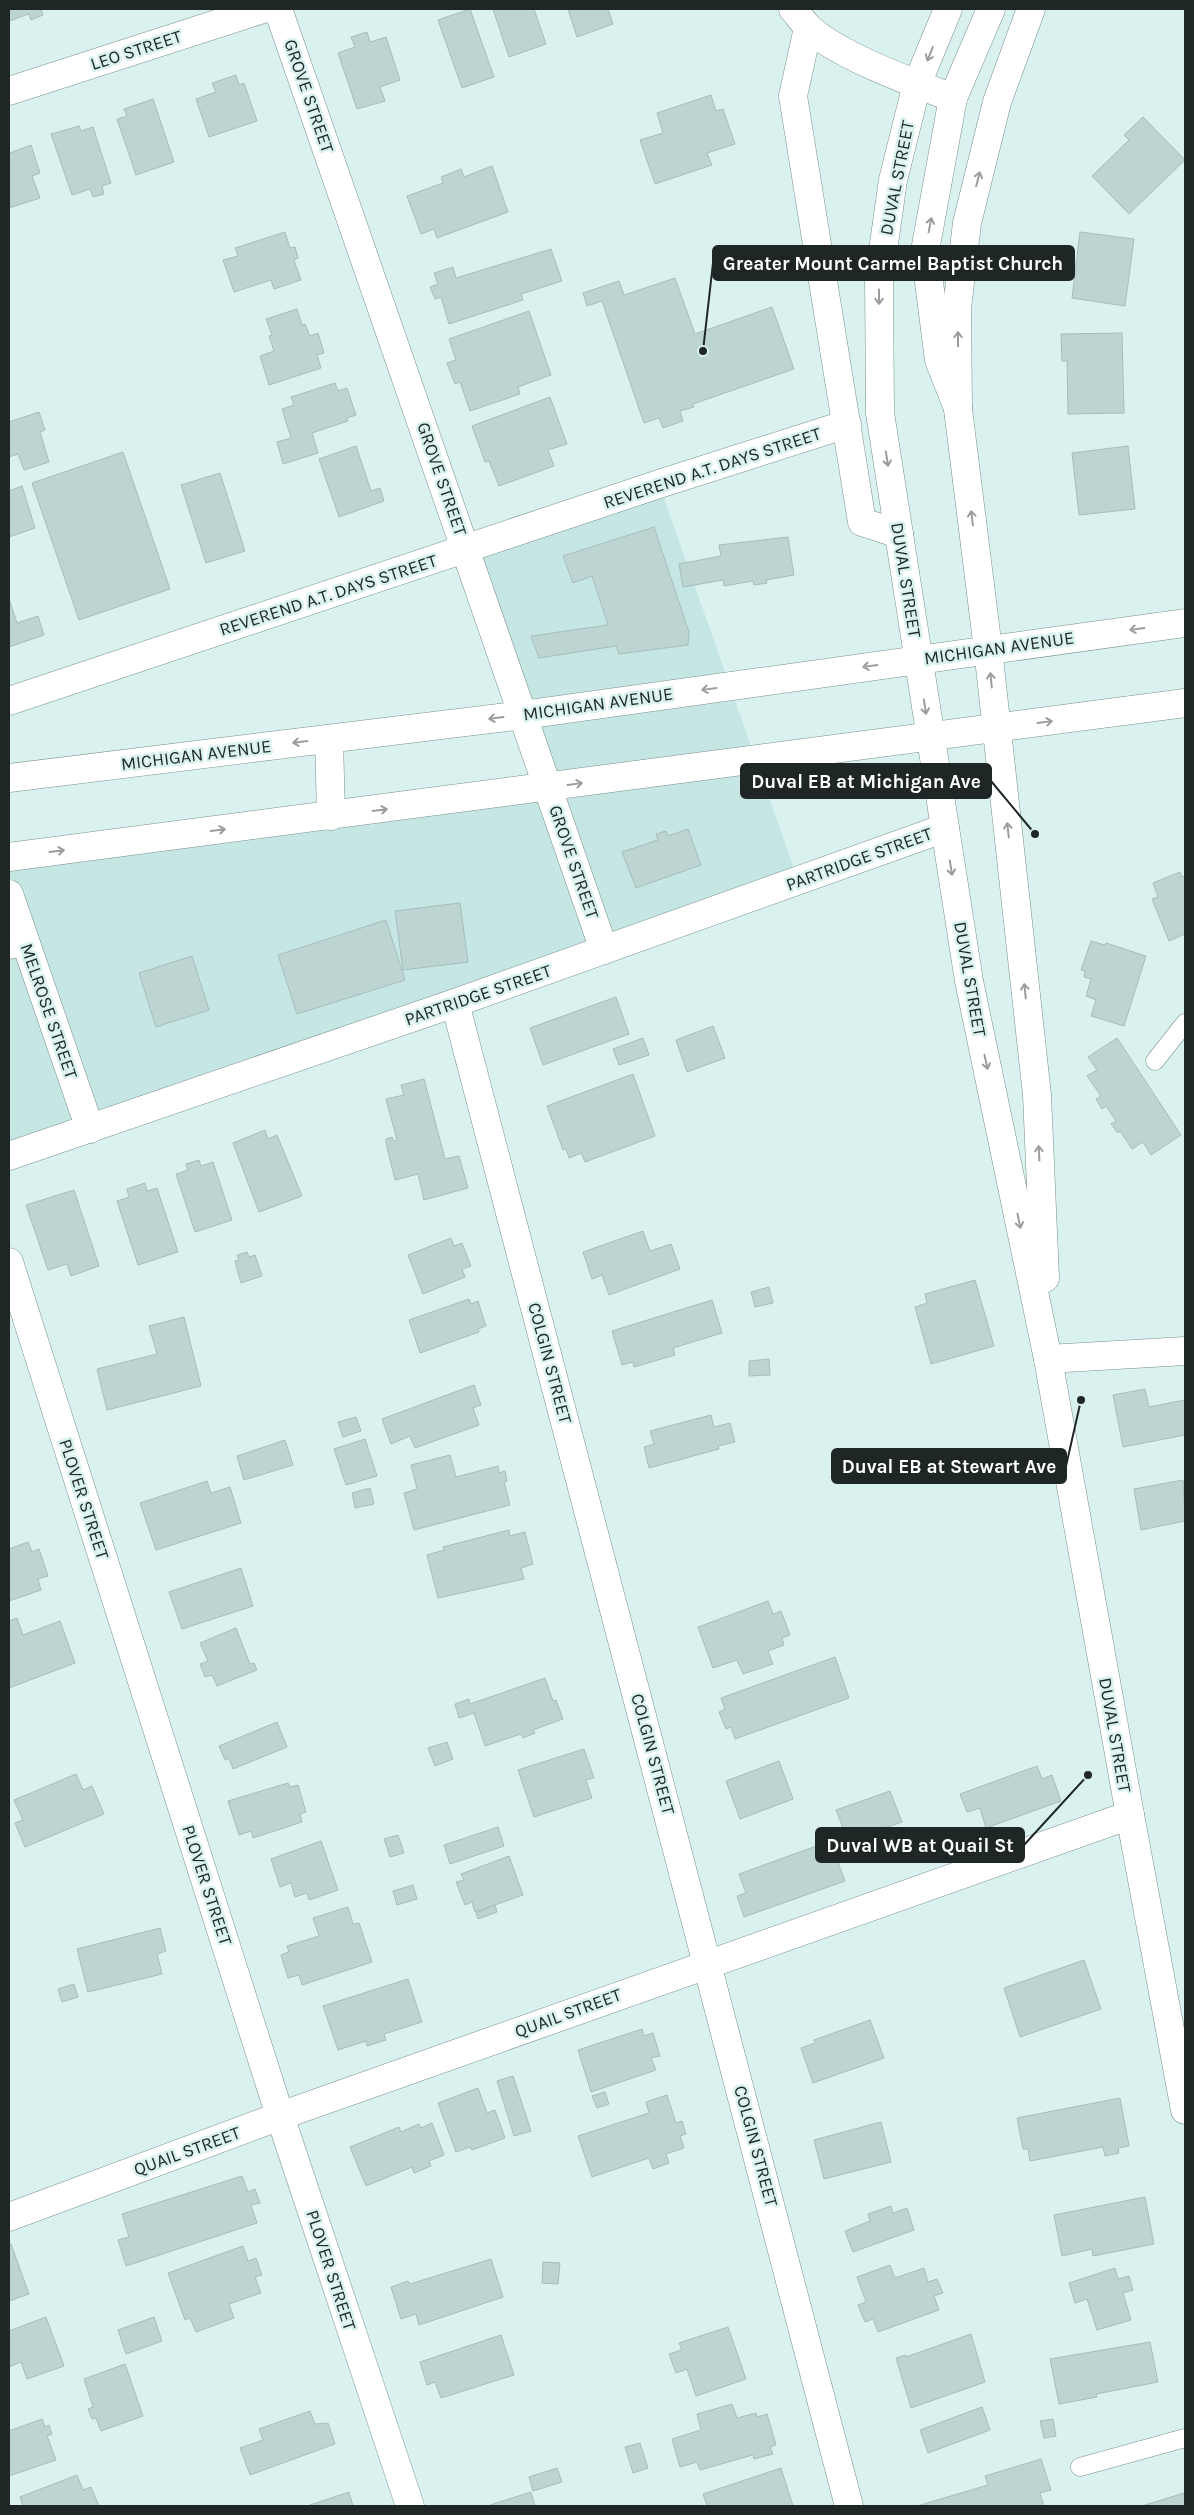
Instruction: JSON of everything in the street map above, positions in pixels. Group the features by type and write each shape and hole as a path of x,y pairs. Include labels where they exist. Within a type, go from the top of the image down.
{"street":[{"name":"LEO STREET","path":"9,91 263,9"},
{"name":"GROVE STREET","path":"278,9 467,549 604,950"},
{"name":"DUVAL STREET","path":"948,9 917,84 893,180 879,279 880,413 969,981 1048,1359 1185,2110"},
{"path":"958,409 939,360 925,250 953,98 991,9"},
{"name":"DUVAL STREET","path":"1031,9 997,102 967,223 957,308 958,409 988,649 1037,1095 1048,1359"},
{"path":"801,18 843,51 953,98"},
{"path":"801,18 793,96 862,522 899,534"},
{"name":"REVEREND A.T. DAYS STREET","path":"9,701 659,484 847,424"},
{"name":"MICHIGAN AVENUE","path":"9,778 524,715 1185,623"},
{"path":"9,857 548,788 1185,703"},
{"path":"329,739 331,816"},
{"name":"PARTRIDGE STREET","path":"9,1156 455,1003 945,828"},
{"name":"MELROSE STREET","path":"9,894 18,948 90,1129"},
{"name":"COLGIN STREET","path":"455,1003 708,1962 849,2506"},
{"name":"PLOVER STREET","path":"9,1262 280,2116 410,2506"},
{"path":"1048,1359 1185,1351"},
{"name":"QUAIL STREET","path":"9,2217 280,2116 708,1962 1130,1815"}],"lane":[{"path":"1155,1061 1185,1023"},
{"path":"1080,2467 1185,2438"}],"shaded area":[{"path":"659,484 798,880 9,1154 9,859 548,788 467,549"}],"building":[{"path":"9,9 41,9 43,15 31,20 29,14 9,21"},
{"path":"470,9 494,77 462,88 438,20"},
{"path":"493,9 534,9 546,44 509,57"},
{"path":"568,9 608,9 613,24 577,37"},
{"path":"367,32 370,42 386,37 400,80 380,87 385,101 357,109 338,53 355,47 351,37"},
{"path":"236,75 239,85 244,83 257,121 209,137 196,99 216,92 212,83"},
{"path":"711,95 716,111 723,109 735,144 707,153 712,165 655,184 640,140 663,133 657,113"},
{"path":"153,99 174,162 136,175 117,119 127,116 124,109"},
{"path":"1143,117 1185,160 1129,214 1092,176 1129,140 1124,135"},
{"path":"79,126 81,131 93,127 111,183 102,186 104,194 93,197 90,189 72,195 51,134"},
{"path":"31,145 40,173 32,176 40,198 9,208 9,150 10,153"},
{"path":"492,166 508,212 437,238 434,229 421,234 407,196 443,183 441,177 461,169 464,177"},
{"path":"285,232 290,248 295,247 298,258 294,260 301,280 274,289 271,280 234,292 223,260 238,256 235,248"},
{"path":"1080,232 1134,239 1125,306 1072,298"},
{"path":"551,249 562,281 521,294 523,300 449,324 441,297 435,299 430,287 438,284 434,273 453,267 456,278"},
{"path":"675,278 695,334 772,307 794,369 693,404 694,407 680,411 683,421 663,428 659,418 644,423 602,301 587,306 583,293 619,281 624,295"},
{"path":"297,309 302,325 305,324 310,336 318,333 324,353 317,355 321,368 269,385 260,356 274,351 269,336 272,335 266,319"},
{"path":"529,311 551,375 518,387 520,394 470,411 460,382 455,384 447,363 456,360 449,339"},
{"path":"1122,333 1124,413 1068,414 1067,361 1062,361 1061,334"},
{"path":"335,383 338,391 347,388 356,415 347,418 348,421 312,433 318,453 283,464 277,442 291,438 282,409 294,405 291,397"},
{"path":"550,397 567,444 548,450 554,466 499,486 489,461 485,462 472,426"},
{"path":"39,412 45,430 40,432 49,462 24,470 18,454 9,457 9,422"},
{"path":"356,446 371,491 380,488 384,501 339,517 319,459"},
{"path":"1128,446 1135,509 1079,515 1072,453"},
{"path":"123,452 170,589 79,620 32,483"},
{"path":"220,473 245,551 206,563 181,485"},
{"path":"22,486 35,528 9,537 9,491"},
{"path":"654,527 689,632 688,645 619,654 616,646 539,658 531,636 608,625 592,576 573,583 563,556"},
{"path":"788,537 794,575 766,580 767,583 754,585 753,581 724,586 723,580 683,587 679,564 721,556 719,545"},
{"path":"9,599 17,623 38,616 44,635 9,647"},
{"path":"688,829 701,865 636,888 622,852 658,840 656,834 666,831 668,836"},
{"path":"1180,872 1182,877 1185,876 1185,934 1169,941 1152,899 1158,897 1153,883"},
{"path":"460,903 468,962 403,970 395,911"},
{"path":"386,920 405,980 297,1014 278,955"},
{"path":"1091,941 1105,945 1106,943 1146,956 1124,1026 1091,1016 1096,1000 1086,996 1091,979 1084,977 1085,971 1081,970"},
{"path":"192,956 209,1010 156,1027 139,973"},
{"path":"616,997 629,1034 543,1065 530,1028"},
{"path":"713,1026 725,1058 687,1072 676,1040"},
{"path":"643,1038 649,1055 619,1065 613,1049"},
{"path":"1117,1038 1181,1135 1151,1155 1143,1142 1132,1149 1120,1131 1118,1133 1111,1124 1116,1121 1106,1106 1102,1109 1096,1099 1101,1096 1087,1076 1097,1070 1088,1057"},
{"path":"633,1074 655,1136 585,1162 581,1153 569,1158 566,1149 563,1150 547,1106"},
{"path":"424,1079 445,1159 459,1156 468,1188 424,1200 418,1174 395,1180 386,1139 392,1137 394,1141 397,1140 386,1099 404,1095 401,1085"},
{"path":"265,1130 268,1139 277,1135 302,1196 259,1212 233,1143"},
{"path":"199,1160 201,1166 213,1162 232,1220 195,1232 176,1174 188,1170 186,1164"},
{"path":"145,1183 147,1191 157,1188 178,1252 138,1265 117,1201 129,1197 127,1189"},
{"path":"74,1190 99,1266 71,1276 67,1264 48,1270 26,1205"},
{"path":"643,1231 650,1251 671,1244 680,1269 609,1295 602,1275 592,1279 583,1252"},
{"path":"451,1238 454,1246 462,1243 471,1266 462,1269 465,1277 423,1294 408,1255"},
{"path":"247,1252 249,1257 255,1255 262,1276 241,1283 235,1261 239,1260 237,1255"},
{"path":"975,1280 994,1346 931,1364 915,1307 927,1303 925,1294"},
{"path":"769,1287 773,1303 755,1307 751,1292"},
{"path":"469,1299 471,1304 478,1301 486,1326 478,1329 479,1332 420,1353 409,1320"},
{"path":"712,1300 722,1333 673,1348 675,1355 634,1367 633,1362 622,1365 612,1331"},
{"path":"184,1317 201,1386 107,1410 97,1369 157,1354 149,1326"},
{"path":"769,1359 770,1375 749,1376 749,1361"},
{"path":"474,1385 481,1405 473,1408 479,1425 415,1448 410,1436 391,1444 382,1419"},
{"path":"1145,1389 1149,1407 1185,1400 1185,1435 1123,1447 1113,1395"},
{"path":"711,1415 714,1427 730,1423 735,1442 718,1446 719,1449 649,1468 644,1447 654,1444 650,1431"},
{"path":"356,1417 361,1431 343,1437 338,1422"},
{"path":"365,1439 377,1476 346,1485 334,1449"},
{"path":"285,1440 293,1465 244,1480 237,1456"},
{"path":"450,1455 456,1477 498,1466 499,1473 505,1471 507,1481 504,1482 510,1505 414,1530 404,1493 417,1489 411,1465"},
{"path":"1183,1480 1185,1521 1141,1530 1134,1489"},
{"path":"207,1481 211,1493 230,1487 241,1523 156,1550 140,1503"},
{"path":"370,1488 374,1504 355,1508 352,1493"},
{"path":"509,1530 510,1536 525,1532 533,1564 521,1568 524,1579 438,1598 427,1555 444,1550 443,1547"},
{"path":"28,1542 32,1552 39,1549 48,1576 38,1579 41,1590 9,1601 9,1549"},
{"path":"241,1568 253,1606 182,1629 169,1592"},
{"path":"768,1601 773,1614 781,1611 790,1635 782,1638 784,1645 768,1651 773,1664 743,1674 737,1660 713,1668 698,1627"},
{"path":"17,1618 23,1635 60,1621 75,1663 9,1688 9,1621"},
{"path":"236,1628 250,1664 254,1663 257,1670 217,1686 212,1675 205,1677 200,1664 208,1661 200,1643"},
{"path":"835,1657 849,1698 735,1739 731,1727 726,1729 719,1712 725,1709 721,1698"},
{"path":"545,1678 553,1701 556,1700 563,1719 533,1730 535,1733 523,1738 521,1734 485,1746 474,1713 459,1718 455,1704 469,1699 470,1704"},
{"path":"277,1722 287,1747 233,1769 229,1758 225,1760 219,1746"},
{"path":"447,1742 453,1759 435,1766 428,1748"},
{"path":"584,1749 594,1778 586,1780 592,1798 534,1817 518,1770"},
{"path":"779,1761 793,1799 740,1819 726,1781"},
{"path":"1037,1766 1042,1779 1052,1775 1061,1801 986,1828 980,1808 967,1812 960,1794"},
{"path":"76,1774 83,1790 92,1786 104,1814 25,1847 15,1823 23,1820 14,1800"},
{"path":"288,1783 290,1787 298,1785 306,1812 300,1814 302,1822 253,1838 251,1831 239,1835 228,1801"},
{"path":"890,1791 902,1822 848,1841 836,1810"},
{"path":"498,1827 504,1846 450,1864 444,1845"},
{"path":"398,1835 404,1853 390,1857 384,1839"},
{"path":"321,1841 338,1890 309,1900 307,1893 295,1897 291,1883 280,1887 271,1859"},
{"path":"830,1841 845,1881 744,1917 737,1896 746,1893 739,1874"},
{"path":"509,1856 523,1895 475,1912 472,1902 465,1905 456,1882 464,1880 461,1874"},
{"path":"413,1885 417,1899 397,1905 393,1891"},
{"path":"495,1905 497,1912 478,1919 476,1913"},
{"path":"348,1907 353,1924 359,1923 372,1962 302,1985 299,1975 288,1978 281,1955 289,1952 287,1946 319,1936 313,1918"},
{"path":"160,1928 166,1951 157,1954 162,1974 88,1992 77,1949"},
{"path":"1084,1960 1101,2009 1020,2037 1004,1988"},
{"path":"408,1979 422,2022 384,2034 386,2040 367,2046 366,2041 338,2050 323,2006"},
{"path":"74,1984 78,1997 62,2002 58,1989"},
{"path":"870,2020 884,2058 813,2083 801,2048 815,2043 814,2040"},
{"path":"642,2029 644,2036 653,2033 660,2056 651,2058 656,2070 591,2092 578,2050"},
{"path":"513,2076 531,2131 514,2136 497,2081"},
{"path":"478,2088 487,2113 495,2110 505,2138 472,2150 470,2147 456,2152 438,2103"},
{"path":"605,2092 609,2104 597,2108 592,2096"},
{"path":"667,2095 676,2123 682,2121 686,2134 680,2136 684,2148 666,2154 669,2163 653,2169 649,2158 592,2177 578,2136 649,2113 646,2102"},
{"path":"1120,2098 1129,2146 1118,2148 1119,2153 1105,2156 1103,2147 1030,2161 1028,2149 1023,2149 1017,2118"},
{"path":"881,2122 891,2162 824,2179 814,2140"},
{"path":"432,2123 444,2155 429,2161 431,2166 414,2173 412,2167 366,2186 350,2147 399,2127 401,2132 419,2124 421,2128"},
{"path":"242,2176 248,2192 255,2189 260,2203 251,2205 257,2223 126,2266 118,2240 129,2237 122,2214"},
{"path":"1145,2197 1154,2244 1093,2256 1092,2249 1062,2256 1054,2215"},
{"path":"891,2206 893,2213 907,2208 914,2230 853,2252 845,2231 870,2221 868,2214"},
{"path":"11,2244 29,2294 9,2301 9,2245"},
{"path":"243,2246 248,2261 256,2258 262,2275 255,2277 261,2293 229,2304 234,2318 196,2332 190,2318 185,2320 168,2273"},
{"path":"491,2259 503,2297 419,2325 416,2314 401,2319 391,2287 408,2281 410,2284"},
{"path":"543,2262 560,2263 558,2284 542,2283"},
{"path":"890,2265 895,2278 924,2268 928,2282 937,2279 943,2293 934,2296 939,2310 878,2332 873,2319 865,2322 858,2305 866,2302 857,2277"},
{"path":"1115,2268 1118,2279 1129,2276 1133,2290 1123,2293 1131,2320 1097,2330 1087,2299 1075,2303 1069,2283"},
{"path":"46,2317 64,2366 27,2379 21,2362 9,2367 9,2331"},
{"path":"154,2317 162,2341 126,2354 118,2330"},
{"path":"728,2327 746,2379 696,2396 687,2369 676,2373 669,2354 682,2350 679,2343"},
{"path":"971,2334 985,2382 911,2408 896,2358 905,2355 906,2357"},
{"path":"501,2335 514,2375 441,2398 435,2382 427,2385 420,2362"},
{"path":"1150,2342 1158,2382 1096,2394 1097,2397 1059,2404 1050,2359"},
{"path":"125,2364 143,2416 101,2431 96,2418 92,2419 88,2409 93,2407 84,2379"},
{"path":"732,2404 737,2418 756,2413 757,2417 767,2414 776,2445 770,2447 773,2454 754,2459 753,2455 700,2470 697,2462 680,2467 672,2439 701,2430 697,2414"},
{"path":"982,2407 990,2430 928,2453 920,2430"},
{"path":"310,2411 315,2424 328,2423 335,2444 250,2475 240,2448 263,2440 259,2429"},
{"path":"42,2419 45,2427 49,2425 52,2434 47,2436 56,2460 9,2476 9,2431"},
{"path":"1053,2419 1056,2436 1044,2438 1040,2421"},
{"path":"640,2443 648,2468 633,2473 625,2447"},
{"path":"1041,2459 1051,2490 1040,2493 1044,2506 917,2506 988,2485 985,2476"},
{"path":"557,2468 562,2482 533,2491 529,2477"},
{"path":"781,2468 793,2506 707,2506 703,2494"},
{"path":"77,2475 83,2490 91,2487 99,2506 23,2506 20,2497"},
{"path":"349,2492 353,2506 307,2506"},
{"path":"531,2492 535,2506 487,2506"},
{"path":"1184,2493 1185,2506 1142,2506"}],"place":[{"name":"Greater Mount Carmel Baptist Church","path":"703,351"},
{"name":"Duval EB at Michigan Ave","path":"1035,834"},
{"name":"Duval EB at Stewart Ave","path":"1081,1400"},
{"name":"Duval WB at Quail St","path":"1088,1775"}]}
